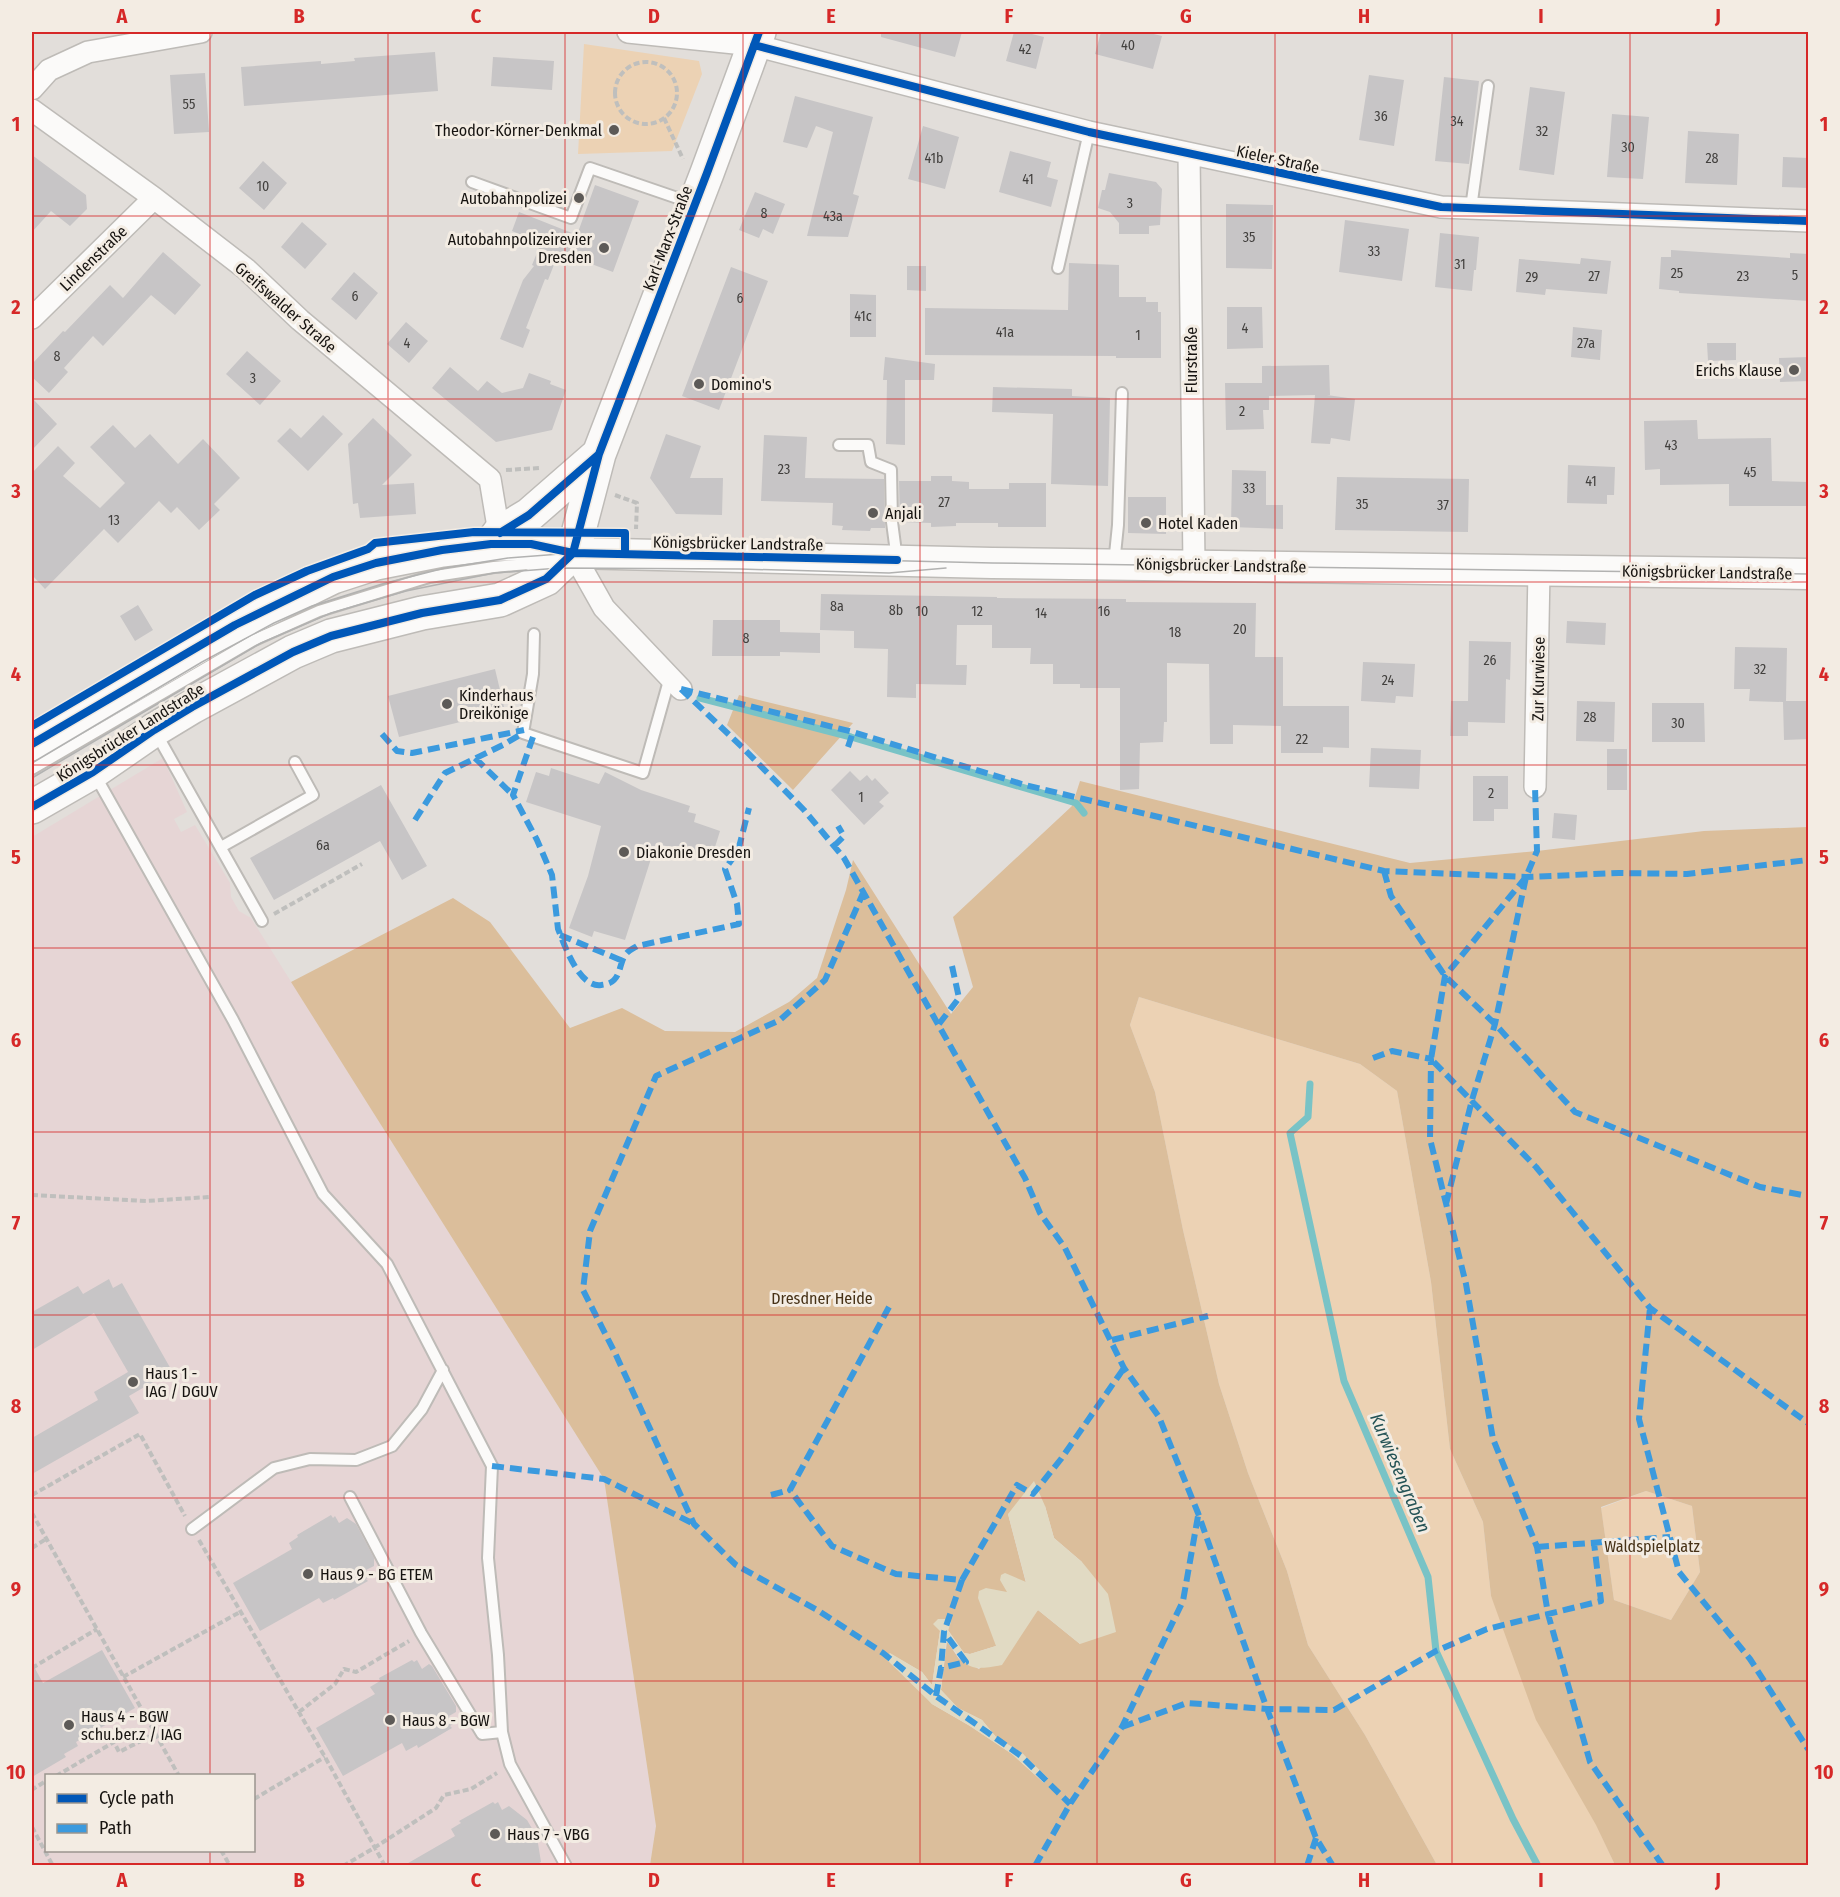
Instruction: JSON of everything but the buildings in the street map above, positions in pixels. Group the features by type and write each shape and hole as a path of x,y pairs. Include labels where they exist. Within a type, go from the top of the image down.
{"main road":[{"name":"Karl-Marx-Straße","path":"573,553 599,454 756,38"},
{"name":"Karl-Marx-Straße","path":"495,539 529,515 599,454"},
{"path":"32,744 235,624 333,577 376,563 495,539 573,553"},
{"name":"Königsbrücker Landstraße","path":"32,807 93,772 192,707 293,652 331,636 422,613 500,600 546,579 573,553 1114,564 1809,574"}],"street":[{"path":"32,89 49,70 88,52 194,32"},
{"name":"Kieler Straße","path":"628,32 756,38 1089,132 1441,207 1809,221"},
{"name":"Greifswalder Straße","path":"32,110 154,198 246,269 300,320 490,479 495,539"},
{"name":"Flurstraße","path":"1189,154 1194,565"},
{"name":"Lindenstraße","path":"32,318 154,198"},
{"path":"573,553 604,608 676,683"},
{"name":"Zur Kurwiese","path":"1535,787 1539,570"}],"lane":[{"path":"1471,208 1488,86"},
{"path":"1058,268 1089,132"},
{"path":"472,182 571,218 590,168 695,204"},
{"path":"1114,564 1118,525 1122,393"},
{"path":"839,445 868,445 872,462 891,470 892,522 897,560"},
{"path":"429,577 495,539"},
{"path":"32,769 192,675 286,624 319,611 429,577 554,561 573,553"},
{"path":"534,634 533,674 523,733 643,773 676,683"},
{"path":"154,730 262,921"},
{"path":"221,847 313,795 295,762"},
{"path":"93,772 233,1020 323,1194 387,1264 492,1466 488,1558 498,1655 502,1732 510,1764 566,1866"},
{"path":"192,1529 274,1468 310,1459 356,1460 392,1446 422,1409 443,1370"},
{"path":"350,1497 421,1634 482,1734 502,1732"}],"path":[{"path":"647,62 657,64 672,76 676,84 675,103 664,118 644,124 633,121 618,107 615,96 616,86 620,76 627,68 636,63 647,62"},
{"path":"664,118 681,157"},
{"path":"262,921 362,864"},
{"path":"32,1196 146,1201 209,1197"},
{"path":"32,1495 140,1434 192,1529 325,1757 384,1866"},
{"path":"32,1513 178,1774"},
{"path":"32,1548 46,1539"},
{"path":"123,1677 240,1612"},
{"path":"32,1668 98,1629"},
{"path":"299,1712 335,1684 344,1669 356,1672 393,1650"},
{"path":"59,1774 114,1742 119,1752 155,1734"},
{"path":"255,1797 325,1757"},
{"path":"343,1866 436,1808 444,1795 471,1789 487,1779"},
{"path":"32,1787 33,1789 45,1782"},
{"path":"32,1827 45,1851"},
{"path":"45,1852 53,1866"},
{"path":"222,1852 230,1866"}],"shaded area":[{"path":"163,758 187,812 174,819 181,832 195,825 230,883 231,897 239,911 251,918 604,1479 656,1826 650,1865 32,1866 32,837"}],"green space":[{"path":"584,44 699,61 702,74 672,151 578,154"},
{"path":"739,695 853,723 793,790 727,725"},
{"name":"Dresdner Heide","path":"1080,781 1410,863 1537,851 1704,831 1808,827 1808,1865 1615,1865 1596,1825 1536,1720 1491,1596 1483,1522 1450,1449 1431,1282 1397,1091 1360,1064 1139,997 1130,1025 1155,1092 1183,1230 1219,1384 1248,1473 1287,1571 1308,1645 1365,1735 1437,1865 650,1865 656,1826 604,1479 291,982 453,898 490,922 570,1028 622,1008 665,1031 735,1032 789,1002 817,978 846,890 853,860 951,1014 973,987 953,917 1072,806","holes":["1646,1491 1692,1506 1700,1572 1671,1620 1614,1600 1601,1507","1045,1506 1054,1538 1082,1562 1080,1644 1038,1610 979,1669 959,1659 947,1641 941,1690 958,1708 982,1720 996,1737 1023,1754 1044,1783 1012,1754 932,1704 889,1653 922,1672 932,1685 940,1631 948,1630 964,1653 970,1654 996,1646 1008,1592 1026,1583 1008,1514"]},
{"path":"1139,997 1360,1064 1397,1091 1431,1282 1450,1449 1483,1522 1491,1596 1615,1865 1437,1865 1365,1735 1308,1645 1287,1571 1248,1473 1219,1384 1183,1230 1155,1092 1130,1025"},
{"name":"Waldspielplatz","path":"1646,1491 1692,1506 1700,1572 1671,1620 1614,1600 1601,1508"}],"sand":[{"path":"1034,1481 1045,1506 1054,1538 1082,1562 1108,1594 1116,1632 1080,1644 1038,1610 1002,1665 981,1668 969,1665 946,1641 941,1690 958,1708 982,1720 996,1737 1023,1754 1048,1778 1044,1783 1012,1754 932,1704 886,1659 890,1653 922,1672 932,1685 940,1631 933,1624 938,1619 951,1622 948,1631 964,1653 970,1654 996,1646 978,1598 979,1591 986,1588 1007,1592 1000,1580 1001,1575 1005,1573 1026,1582 1008,1514"}],"waterway":[{"path":"700,698 851,737 1076,803 1084,813"},
{"name":"Kurwiesengraben","path":"1310,1084 1308,1117 1290,1133 1344,1381 1428,1577 1436,1651 1513,1819 1538,1866"}],"tram line":[{"path":"32,763 202,662 274,623 312,606 382,584 445,568 508,558 573,553 992,563 1808,574"},
{"path":"32,778 261,643 331,613 406,591 494,573 559,568 889,573 946,568"}],"marked path":[{"path":"681,689 804,810 844,858 1025,1178 1040,1213 1065,1248 1124,1368 1159,1417 1198,1513 1267,1709 1316,1838 1333,1866"},
{"path":"681,689 853,732 1025,785 1384,871 1526,877 1619,873 1687,874 1808,860"},
{"path":"382,734 397,751 412,753 524,730"},
{"path":"848,747 853,732"},
{"path":"415,820 445,773 523,733"},
{"path":"533,737 513,795 537,840 552,875 558,929 574,965 586,980 593,984 608,984 613,981 626,954 637,946 739,924 737,904 725,869 738,851 749,808"},
{"path":"475,758 513,795"},
{"path":"1446,1204 1472,1100 1495,1024 1526,877 1537,851 1535,787"},
{"path":"834,846 844,836 838,826"},
{"path":"1384,871 1391,896 1445,976 1495,1024 1575,1112 1760,1187 1808,1196"},
{"path":"1526,877 1445,976 1431,1059 1536,1167 1650,1308 1808,1423"},
{"path":"864,891 825,980 780,1020 656,1076 590,1231 583,1290 615,1353 694,1524 736,1565 819,1611 883,1653 936,1696 1021,1756 1070,1804"},
{"path":"560,935 623,961"},
{"path":"939,1024 959,998 952,966"},
{"path":"1373,1058 1392,1051 1431,1059 1430,1139 1466,1284 1493,1439 1537,1547 1548,1614 1590,1762 1663,1866"},
{"path":"889,1307 790,1490 832,1546 896,1574 962,1580 944,1632 941,1668"},
{"path":"1650,1308 1639,1419 1679,1572 1750,1659 1808,1749"},
{"path":"1112,1340 1208,1316"},
{"path":"962,1580 1017,1485 1033,1494 1061,1459 1124,1368"},
{"path":"492,1466 604,1479 694,1524"},
{"path":"771,1495 790,1490"},
{"path":"1035,1866 1070,1804 1122,1727 1183,1601 1198,1516"},
{"path":"1537,1547 1670,1537"},
{"path":"1122,1727 1187,1703 1267,1709 1334,1710 1436,1651 1487,1629 1601,1601 1594,1543"},
{"path":"936,1696 941,1668 966,1662 944,1632"},
{"path":"1307,1866 1316,1838"}],"cycle path":[{"path":"32,807 93,772 192,707 293,652 331,636 422,613 500,600 546,579 573,553 599,454 759,32"},
{"path":"754,45 1089,132 1441,207 1808,221"},
{"path":"500,533 529,515 598,455"},
{"path":"32,726 255,595 307,571 368,549 375,543 474,532 625,533 625,554"},
{"path":"32,744 235,625 333,577 376,563 442,550 491,544 531,544 573,553 897,560"}],"place":[{"name":"Theodor-Körner-Denkmal","path":"614,130"},
{"name":"Autobahnpolizei","path":"579,198"},
{"name":"Autobahnpolizeirevier Dresden","path":"604,248"},
{"name":"Erichs Klause","path":"1794,370"},
{"name":"Domino's","path":"699,384"},
{"name":"Anjali","path":"873,513"},
{"name":"Hotel Kaden","path":"1146,523"},
{"name":"Kinderhaus Dreikönige","path":"447,704"},
{"name":"Diakonie Dresden","path":"624,852"},
{"name":"Haus 1 - IAG / DGUV","path":"133,1382"},
{"name":"Haus 9 - BG ETEM","path":"308,1574"},
{"name":"Haus 8 - BGW","path":"390,1720"},
{"name":"Haus 4 - BGW schu.ber.z / IAG","path":"69,1725"},
{"name":"Haus 7 - VBG","path":"495,1834"}]}
